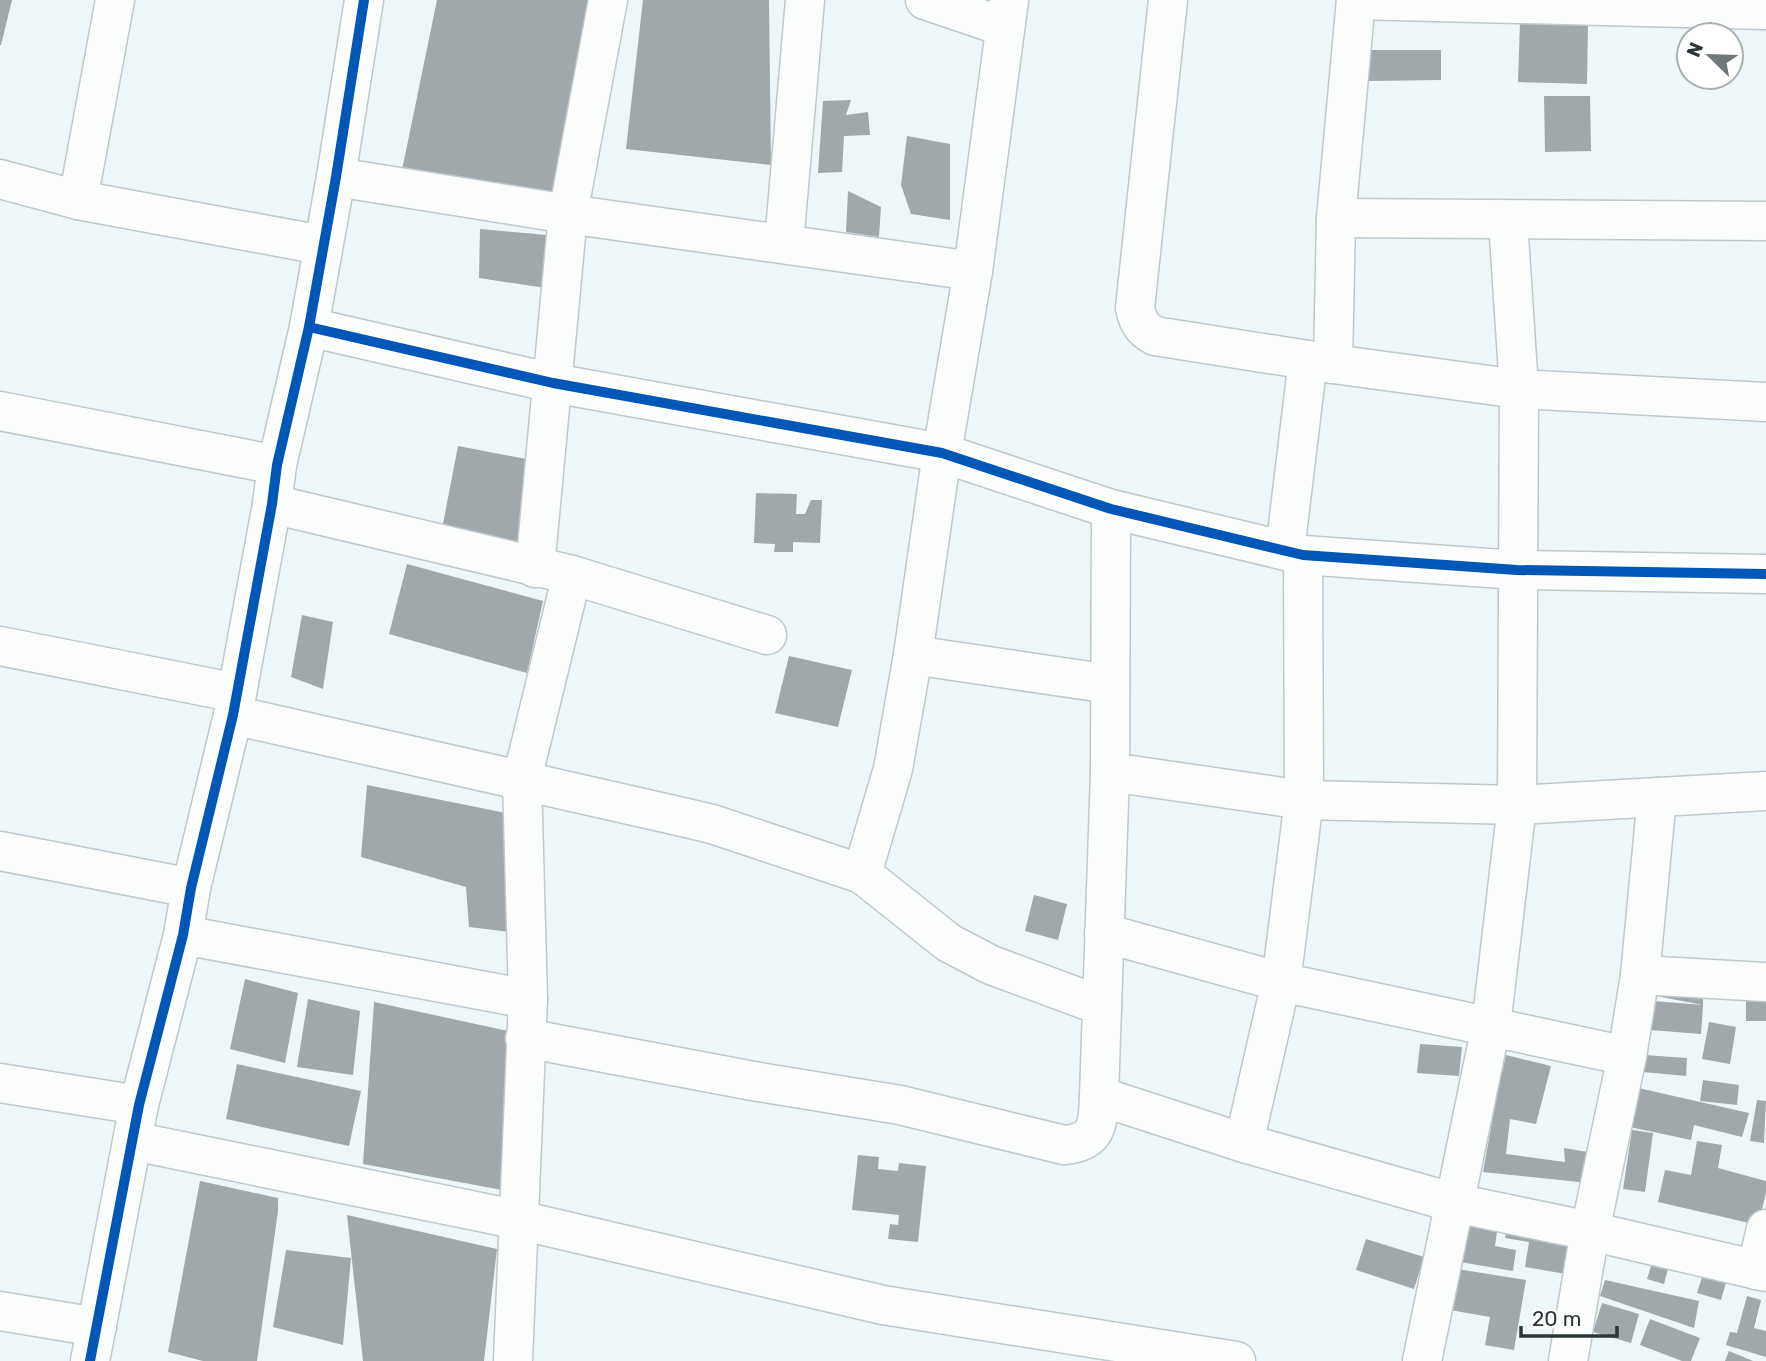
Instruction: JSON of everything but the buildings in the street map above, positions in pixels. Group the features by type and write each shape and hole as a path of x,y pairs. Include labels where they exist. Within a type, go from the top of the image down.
{"street":[{"path":"78,200 115,0"},
{"path":"0,1311 94,1344 136,1123 183,935 191,888 235,704 277,465 309,327 365,0"},
{"path":"535,568 568,214 608,0"},
{"path":"784,243 805,0"},
{"path":"862,874 893,769 913,655 942,453 973,271 1007,13 925,0"},
{"path":"1168,0 1135,308 1138,321 1144,330 1155,336 1518,389 1766,402"},
{"path":"1244,1143 1281,982 1304,800 1294,552 1320,362 1356,0 1766,10"},
{"path":"336,177 568,214 973,271"},
{"path":"0,179 78,200 322,246"},
{"path":"1336,218 1766,221"},
{"path":"1422,1361 1491,1026 1517,805 1518,389 1508,221"},
{"path":"309,327 553,383 942,453 1111,509 1294,552 1517,570 1766,574"},
{"path":"0,411 277,465"},
{"path":"272,504 572,575 767,635"},
{"path":"525,1038 753,1081 900,1105 1064,1145 1088,1139 1098,1119 1099,1096 1110,772 1111,509"},
{"path":"513,1361 528,999 522,779 572,575"},
{"path":"0,646 522,779 712,824 862,874 949,943 991,965 1102,1006"},
{"path":"913,655 1110,684"},
{"path":"1110,772 1304,800 1517,805 1766,792"},
{"path":"1569,1361 1590,1231 1628,1056 1640,975 1657,797"},
{"path":"0,851 191,888"},
{"path":"1104,933 1281,982 1628,1056"},
{"path":"183,935 528,999"},
{"path":"1640,975 1766,982"},
{"path":"0,1083 136,1123 519,1220 883,1305 1236,1361"},
{"path":"1099,1096 1244,1143 1455,1203 1761,1271 1766,1229"}],"cycle path":[{"path":"90,1361 139,1105 183,935 191,888 233,715 277,465 309,327 364,0"},
{"path":"309,327 553,383 942,453 1111,509 1303,555 1517,570 1766,574"}]}
